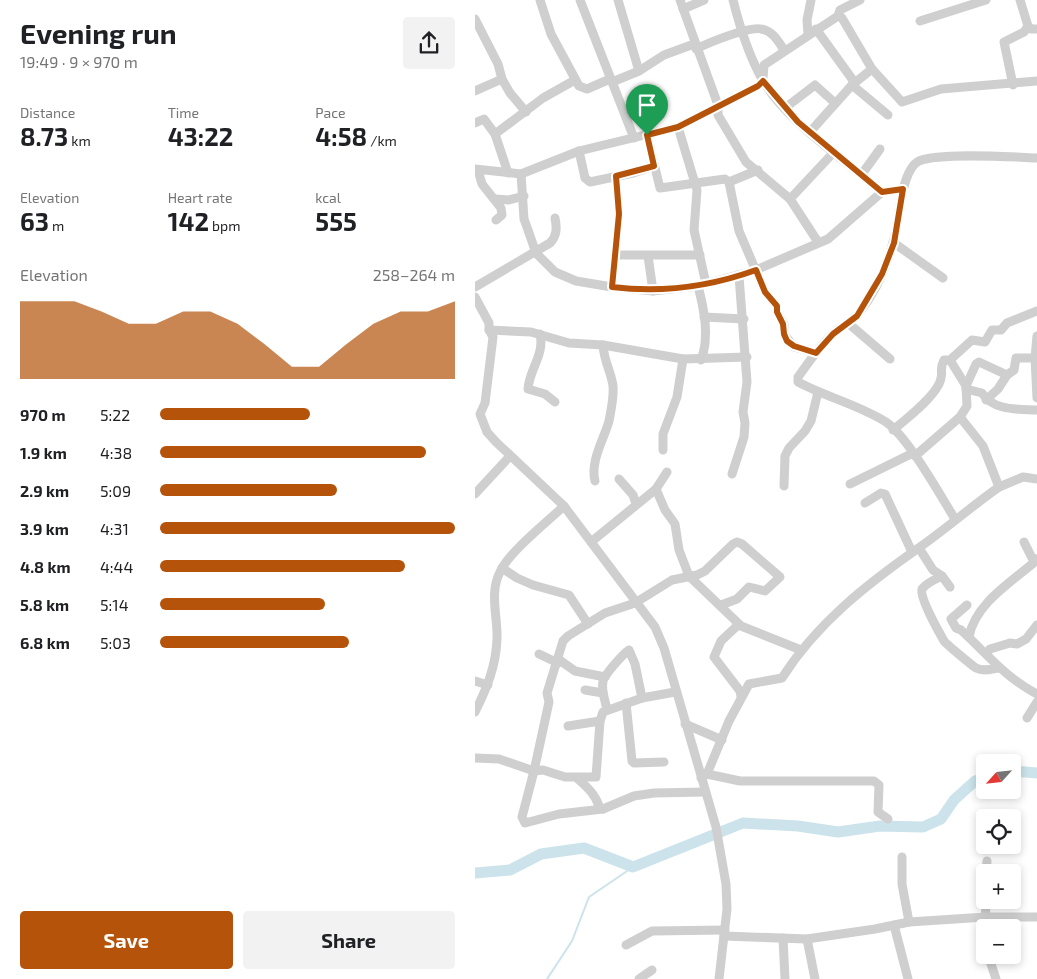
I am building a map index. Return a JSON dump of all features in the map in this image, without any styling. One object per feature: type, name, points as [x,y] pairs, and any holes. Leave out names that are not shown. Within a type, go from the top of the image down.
[{"type":"street","points":[[540,0],[551,34],[575,80],[584,90],[639,71],[664,54],[695,47],[755,28],[774,35],[784,50]]},
{"type":"street","points":[[580,0],[634,138]]},
{"type":"street","points":[[618,0],[639,71]]},
{"type":"street","points":[[704,0],[682,4],[695,47],[717,105],[718,115],[746,162],[758,170],[790,199],[818,242]]},
{"type":"street","points":[[733,0],[741,33],[763,81],[785,108],[809,132],[882,192]]},
{"type":"street","points":[[808,35],[807,20],[811,0]]},
{"type":"street","points":[[763,81],[762,70],[764,65],[838,16],[840,10],[860,0]]},
{"type":"street","points":[[920,21],[986,0]]},
{"type":"street","points":[[1013,85],[1004,42],[1033,28],[1020,0]]},
{"type":"street","points":[[838,16],[842,18],[872,69],[902,102],[941,89],[1013,85],[1037,81]]},
{"type":"street","points":[[475,19],[499,64],[501,79],[509,93],[526,112]]},
{"type":"street","points":[[816,29],[854,84],[888,115]]},
{"type":"street","points":[[809,132],[854,84],[872,69]]},
{"type":"street","points":[[475,91],[501,79]]},
{"type":"street","points":[[495,134],[543,98],[575,80]]},
{"type":"street","points":[[496,220],[502,213],[495,199],[482,184],[477,169],[521,174],[579,151],[678,127],[717,105],[758,86],[763,81]]},
{"type":"street","points":[[785,108],[815,85],[835,103]]},
{"type":"street","points":[[475,123],[484,119],[495,134],[508,173]]},
{"type":"street","points":[[678,127],[696,183],[698,203],[694,222],[700,255],[704,317],[705,348],[701,360]]},
{"type":"street","points":[[647,135],[660,188],[725,179],[729,182],[739,231],[765,292],[777,306],[777,312],[783,324],[787,341],[794,346],[816,353]]},
{"type":"street","points":[[862,174],[880,149]]},
{"type":"street","points":[[579,151],[585,178],[590,182],[654,166]]},
{"type":"street","points":[[790,199],[835,152]]},
{"type":"street","points":[[955,519],[914,455],[887,423],[798,382],[798,376],[833,334],[848,323],[863,308],[882,274],[894,243],[903,189],[912,168],[918,162],[928,159],[982,156],[1037,158]]},
{"type":"street","points":[[729,182],[758,170]]},
{"type":"street","points":[[521,174],[524,219],[536,253],[555,272],[576,281],[653,291],[702,285],[756,270],[828,238],[882,192],[903,189]]},
{"type":"street","points":[[612,287],[619,214],[616,176]]},
{"type":"street","points":[[495,199],[509,200],[523,196]]},
{"type":"street","points":[[475,287],[536,253],[554,239],[557,228],[555,218]]},
{"type":"street","points":[[894,243],[943,278]]},
{"type":"street","points":[[615,255],[700,255]]},
{"type":"street","points":[[648,256],[653,291]]},
{"type":"street","points":[[731,474],[744,436],[743,412],[747,382],[747,357],[739,276]]},
{"type":"street","points":[[475,297],[489,323],[489,330],[493,337],[486,400],[477,412],[487,432],[564,506],[635,603],[655,627],[664,648],[675,692],[704,776],[705,792],[718,838],[726,884],[724,933],[719,979]]},
{"type":"street","points":[[893,430],[933,392],[941,378],[940,367],[944,360],[951,360],[972,340],[985,342],[992,330],[1001,330],[1007,323],[1037,311]]},
{"type":"street","points":[[704,317],[744,319]]},
{"type":"street","points":[[848,323],[890,359]]},
{"type":"street","points":[[489,330],[540,334],[569,343],[603,344],[683,360],[747,357]]},
{"type":"street","points":[[540,334],[542,342],[540,354],[528,380],[527,389],[545,394],[555,402]]},
{"type":"street","points":[[1037,336],[1035,358],[1037,398]]},
{"type":"street","points":[[595,481],[594,474],[600,443],[609,422],[613,386],[605,363],[603,344]]},
{"type":"street","points":[[986,400],[998,389],[1007,374],[1014,370],[1017,358],[1035,358]]},
{"type":"street","points":[[663,450],[663,434],[677,396],[683,360]]},
{"type":"street","points":[[850,484],[914,455],[960,416],[967,406],[966,388],[951,360]]},
{"type":"street","points":[[966,388],[976,364],[979,362],[1007,374]]},
{"type":"street","points":[[966,388],[982,393],[986,400],[1004,408],[1037,410]]},
{"type":"street","points":[[784,486],[785,456],[789,448],[805,431],[811,421],[818,392]]},
{"type":"street","points":[[960,416],[983,446],[999,487]]},
{"type":"street","points":[[475,494],[510,456]]},
{"type":"street","points":[[591,542],[656,489],[667,472]]},
{"type":"street","points":[[704,776],[741,696],[749,684],[755,681],[782,678],[801,650],[830,618],[873,580],[999,487],[1011,480],[1023,477],[1037,479]]},
{"type":"street","points":[[619,479],[633,495],[636,504]]},
{"type":"street","points":[[656,489],[665,510],[675,524],[679,550],[689,576],[739,624],[801,650]]},
{"type":"street","points":[[865,504],[881,493],[885,494],[915,550],[933,570],[942,576],[950,587]]},
{"type":"street","points":[[475,712],[488,685],[495,660],[497,638],[495,588],[502,568],[564,506]]},
{"type":"street","points":[[705,792],[641,795],[603,809],[559,814],[525,823],[521,816],[534,771],[549,702],[547,693],[563,641],[605,613],[635,603],[661,585],[705,571],[737,542],[742,544],[780,577],[765,591],[749,587],[737,598],[721,605]]},
{"type":"street","points":[[1024,542],[1031,558],[1037,560]]},
{"type":"street","points":[[969,637],[972,626],[989,601],[1037,560]]},
{"type":"street","points":[[502,568],[517,578],[533,585],[569,595],[588,624]]},
{"type":"street","points":[[942,576],[923,588],[921,592],[945,643],[958,651],[974,667],[982,671],[999,668]]},
{"type":"street","points":[[967,605],[953,616],[951,621],[956,628],[987,653],[999,668],[1019,684],[1037,694]]},
{"type":"street","points":[[739,624],[721,642],[714,657],[740,691],[741,696]]},
{"type":"street","points":[[987,653],[991,649],[1010,643],[1017,644],[1025,639],[1037,625]]},
{"type":"street","points":[[607,709],[603,693],[605,677],[629,650],[635,664],[642,698]]},
{"type":"street","points":[[539,654],[558,661],[575,671],[605,677]]},
{"type":"street","points":[[475,681],[488,685]]},
{"type":"street","points":[[585,690],[603,693]]},
{"type":"street","points":[[475,758],[499,759],[534,771],[543,770],[565,777],[588,778],[597,774],[600,721],[603,712],[642,698],[675,692]]},
{"type":"street","points":[[1027,718],[1037,702]]},
{"type":"street","points":[[626,703],[632,761],[634,763],[664,762]]},
{"type":"street","points":[[568,726],[600,721]]},
{"type":"street","points":[[685,724],[722,740]]},
{"type":"street","points":[[704,776],[741,781],[874,781],[879,785],[879,812],[888,819]]},
{"type":"street","points":[[577,778],[594,795],[599,806],[603,809]]},
{"type":"street","points":[[902,857],[902,884],[909,922]]},
{"type":"street","points":[[986,909],[986,917]]},
{"type":"street","points":[[626,945],[652,932],[724,933],[807,938],[909,922],[986,917],[1037,917]]},
{"type":"street","points":[[894,925],[908,979]]},
{"type":"street","points":[[783,938],[785,979]]},
{"type":"street","points":[[807,938],[815,979]]},
{"type":"street","points":[[991,964],[996,979]]},
{"type":"street","points":[[639,979],[652,970]]},
{"type":"waterway","points":[[1021,772],[1037,773]]},
{"type":"waterway","points":[[475,873],[510,870],[541,854],[584,848],[633,867],[743,823],[798,826],[838,832],[880,826],[923,827],[941,819],[954,800],[976,781]]},
{"type":"waterway","points":[[547,979],[572,941],[589,897],[633,867]]},
{"type":"route","points":[[763,81],[798,122],[882,192],[903,189],[894,243],[882,274],[857,316],[833,334],[816,353],[804,351],[787,341],[782,321],[777,312],[777,306],[765,292],[756,270],[698,286],[653,291],[612,287],[619,214],[616,176],[654,166],[647,135],[678,127],[717,105],[758,86],[763,81]]}]
